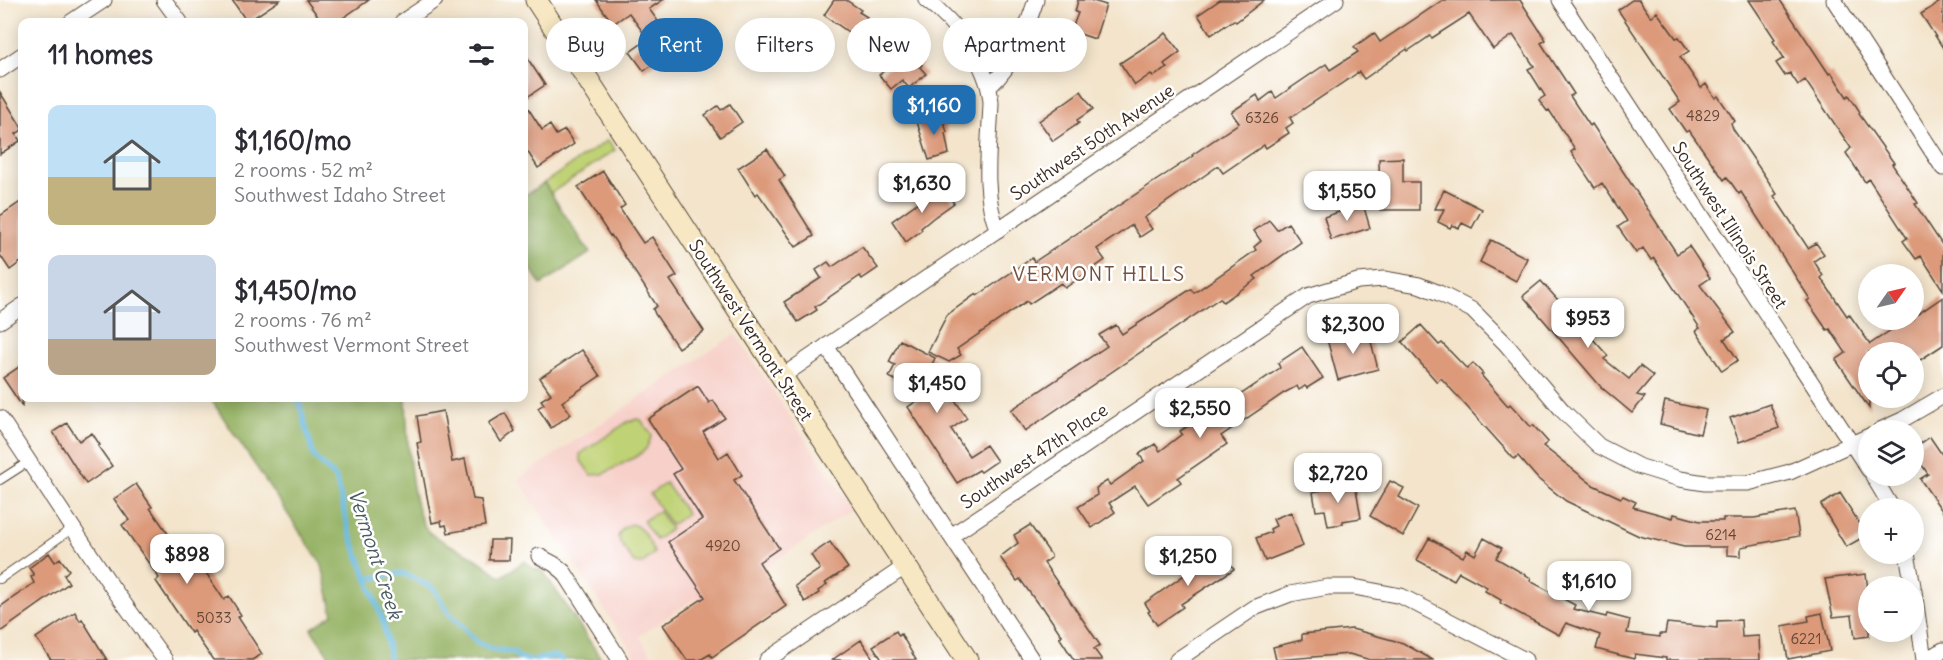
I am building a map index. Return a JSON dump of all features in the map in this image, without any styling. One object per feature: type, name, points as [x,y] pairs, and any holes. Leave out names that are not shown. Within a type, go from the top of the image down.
[{"type":"main road","name":"Southwest Vermont Street","points":[[536,0],[967,660]]},
{"type":"street","points":[[77,18],[104,0]]},
{"type":"street","points":[[164,0],[177,18]]},
{"type":"street","points":[[408,18],[435,0]]},
{"type":"street","points":[[926,0],[955,28],[983,68],[990,86],[989,199],[992,217],[998,230]]},
{"type":"street","points":[[990,86],[1001,76],[1023,37],[1036,0]]},
{"type":"street","name":"Southwest 50th Avenue","points":[[781,376],[1336,0]]},
{"type":"street","name":"Southwest Illinois Street","points":[[1560,0],[1858,454]]},
{"type":"street","points":[[1834,0],[1943,168]]},
{"type":"street","points":[[0,70],[18,58]]},
{"type":"street","name":"Southwest 47th Place","points":[[951,536],[1308,296],[1358,281],[1384,279],[1419,285],[1472,310],[1505,343],[1563,411],[1599,446],[1638,466],[1680,479],[1706,483],[1748,483],[1790,472],[1858,441]]},
{"type":"street","points":[[0,321],[18,309]]},
{"type":"street","points":[[826,346],[1032,660]]},
{"type":"street","points":[[1902,420],[1943,396]]},
{"type":"street","points":[[0,418],[112,586],[165,660]]},
{"type":"street","points":[[539,556],[555,564],[564,572],[620,660]]},
{"type":"street","points":[[766,660],[906,566]]},
{"type":"street","points":[[1177,660],[1254,608],[1290,594],[1328,587],[1354,587],[1401,596],[1525,660]]},
{"type":"street","points":[[1921,642],[1924,660],[1943,650]]},
{"type":"lane","points":[[0,480],[28,462]]},
{"type":"lane","points":[[0,579],[73,528]]},
{"type":"shaded area","points":[[735,334],[852,509],[705,608],[697,597],[639,636],[655,660],[638,660],[518,479]]},
{"type":"green space","points":[[608,140],[615,150],[551,193],[544,183]]},
{"type":"green space","points":[[544,183],[590,253],[541,285],[528,264],[528,193]]},
{"type":"green space","points":[[213,402],[406,402],[413,490],[423,523],[430,533],[471,556],[501,577],[525,561],[534,569],[543,571],[602,660],[332,660],[311,629],[333,614],[322,565]]},
{"type":"green space","points":[[641,420],[652,435],[646,449],[603,474],[591,475],[581,461],[580,454],[629,421]]},
{"type":"green space","points":[[666,483],[687,514],[671,525],[650,494]]},
{"type":"green space","points":[[659,511],[671,529],[656,540],[643,521]]},
{"type":"green space","points":[[631,524],[642,531],[654,553],[642,564],[634,563],[618,536],[623,528]]},
{"type":"building","points":[[232,0],[280,0],[253,18],[244,18]]},
{"type":"building","points":[[306,0],[369,0],[343,18],[319,18]]},
{"type":"building","points":[[596,0],[663,0],[649,9],[656,18],[638,18],[638,25],[629,13],[622,18],[609,18]]},
{"type":"building","points":[[834,0],[846,0],[867,17],[847,18],[847,31],[835,23],[835,18],[824,15]]},
{"type":"building","points":[[1078,0],[1090,0],[1106,5],[1095,39],[1087,36],[1087,18],[1076,18],[1078,13],[1075,12]]},
{"type":"building","points":[[1220,0],[1264,0],[1236,22],[1234,20],[1211,35],[1198,15]]},
{"type":"building","points":[[1443,0],[1520,0],[1546,40],[1541,43],[1574,94],[1570,96],[1590,126],[1592,124],[1677,254],[1689,246],[1710,278],[1700,285],[1735,332],[1724,339],[1738,360],[1722,371],[1696,331],[1700,328],[1654,258],[1651,260],[1643,248],[1636,253],[1618,227],[1627,221],[1602,183],[1595,188],[1571,152],[1575,149],[1549,110],[1547,111],[1539,100],[1545,96],[1528,69],[1534,66],[1513,35],[1493,49],[1469,14],[1432,38],[1430,36],[1408,51],[1407,49],[1364,79],[1359,72],[1290,118],[1293,123],[1286,128],[1289,133],[1266,148],[1264,145],[1223,173],[1218,166],[1144,218],[1152,229],[1140,237],[1132,225],[1097,249],[1105,260],[1065,288],[1061,283],[1029,304],[1027,301],[957,349],[961,355],[949,362],[928,352],[947,315],[1032,258],[1034,262],[1193,156],[1239,123],[1231,112],[1257,95],[1260,101],[1272,92],[1276,98],[1326,64],[1330,70],[1358,52],[1354,47],[1374,33],[1380,42]]},
{"type":"building","points":[[1632,0],[1639,0],[1651,17],[1657,12],[1676,38],[1679,37],[1689,51],[1680,57],[1701,88],[1706,84],[1715,98],[1718,96],[1735,121],[1731,123],[1733,129],[1777,194],[1774,196],[1808,248],[1816,243],[1824,254],[1814,261],[1823,276],[1821,278],[1847,316],[1849,314],[1858,330],[1869,342],[1858,342],[1858,392],[1836,360],[1846,353],[1807,301],[1810,299],[1741,192],[1739,194],[1727,177],[1724,180],[1689,130],[1686,132],[1670,109],[1680,102],[1618,10]]},
{"type":"building","points":[[1749,0],[1780,0],[1829,74],[1831,72],[1847,97],[1849,95],[1860,112],[1859,114],[1894,163],[1892,164],[1918,203],[1915,204],[1943,246],[1943,290],[1921,256],[1916,259],[1903,241],[1907,238],[1869,179],[1865,182],[1846,153],[1851,148],[1805,80],[1798,85],[1790,73],[1785,76],[1776,63],[1784,58],[1773,41],[1775,39]]},
{"type":"building","points":[[1943,0],[1943,48],[1921,14]]},
{"type":"building","points":[[1166,33],[1180,52],[1164,64],[1167,68],[1153,77],[1151,74],[1135,85],[1120,63]]},
{"type":"building","points":[[638,46],[638,63],[630,52]]},
{"type":"building","points":[[528,59],[545,85],[528,96]]},
{"type":"building","points":[[883,72],[924,72],[926,74],[909,88],[902,80],[891,89],[879,75]]},
{"type":"building","points":[[1081,91],[1093,109],[1077,120],[1079,123],[1053,141],[1039,121]]},
{"type":"building","points":[[0,92],[18,121],[16,134],[18,142],[0,154]]},
{"type":"building","points":[[730,104],[742,122],[720,137],[705,115],[718,106],[721,110]]},
{"type":"building","points":[[528,108],[542,130],[550,125],[556,135],[565,130],[574,144],[538,168],[528,152]]},
{"type":"building","points":[[941,113],[947,132],[945,133],[949,154],[929,160],[917,122]]},
{"type":"building","points":[[767,149],[785,176],[779,180],[814,236],[796,247],[758,193],[755,195],[738,168]]},
{"type":"building","points":[[1403,158],[1403,182],[1419,182],[1419,210],[1380,210],[1379,159]]},
{"type":"building","points":[[603,171],[625,205],[620,209],[643,243],[652,237],[677,276],[670,280],[704,331],[678,348],[655,314],[653,309],[657,306],[578,187]]},
{"type":"building","points":[[1444,190],[1482,209],[1472,228],[1462,223],[1459,228],[1452,225],[1450,228],[1438,222],[1444,209],[1435,209]]},
{"type":"building","points":[[934,191],[938,196],[945,191],[954,203],[906,242],[892,221]]},
{"type":"building","points":[[18,204],[18,264],[10,270],[0,255],[0,216]]},
{"type":"building","points":[[1363,204],[1370,228],[1331,240],[1324,217]]},
{"type":"building","points":[[1269,220],[1277,230],[1288,223],[1301,242],[1254,276],[1257,279],[1223,302],[1220,298],[1025,431],[1011,410],[1107,346],[1099,335],[1116,325],[1122,334],[1191,289],[1194,293],[1256,250],[1254,247],[1261,241],[1254,231]]},
{"type":"building","points":[[1491,240],[1527,258],[1516,281],[1480,262]]},
{"type":"building","points":[[862,247],[878,268],[862,279],[860,276],[815,307],[817,310],[798,322],[784,302],[821,278],[816,270],[828,262],[832,267]]},
{"type":"building","points":[[1541,281],[1608,356],[1604,359],[1629,379],[1640,366],[1653,376],[1637,395],[1645,397],[1632,413],[1601,387],[1523,296]]},
{"type":"building","points":[[1943,297],[1943,345],[1924,357],[1924,342],[1873,342],[1891,330],[1924,330],[1924,310]]},
{"type":"building","points":[[1421,325],[1439,345],[1442,343],[1467,369],[1473,363],[1508,406],[1510,404],[1548,442],[1543,446],[1593,485],[1636,502],[1633,507],[1673,518],[1674,514],[1700,521],[1723,521],[1723,518],[1754,518],[1795,511],[1799,536],[1741,547],[1741,556],[1727,555],[1727,547],[1684,547],[1639,536],[1566,501],[1538,479],[1518,456],[1514,459],[1441,378],[1437,382],[1402,342]]},
{"type":"building","points":[[1368,330],[1378,369],[1338,380],[1327,339]]},
{"type":"building","points":[[900,340],[935,358],[925,379],[943,404],[953,397],[967,418],[951,429],[969,456],[986,445],[997,461],[981,472],[979,470],[957,483],[908,407],[925,395],[889,377],[895,365],[889,362]]},
{"type":"building","points":[[1302,347],[1323,378],[1307,388],[1305,386],[1299,390],[1297,386],[1284,393],[1221,436],[1227,444],[1178,478],[1181,482],[1148,504],[1135,486],[1109,503],[1115,512],[1092,528],[1078,507],[1097,495],[1096,488],[1107,481],[1110,485],[1144,461],[1139,454],[1155,444],[1160,451],[1182,434],[1180,431],[1196,421],[1197,424],[1280,368],[1278,363]]},
{"type":"building","points":[[582,350],[600,376],[562,402],[571,414],[551,428],[538,408],[544,404],[541,400],[551,394],[540,378]]},
{"type":"building","points":[[18,368],[18,400],[3,378]]},
{"type":"building","points":[[698,386],[709,403],[713,400],[725,418],[703,432],[719,458],[728,452],[742,475],[734,480],[779,548],[759,562],[786,606],[712,657],[710,654],[700,660],[687,660],[663,625],[705,597],[668,542],[702,519],[673,474],[681,469],[648,419]]},
{"type":"building","points":[[1665,401],[1706,410],[1700,434],[1660,424]]},
{"type":"building","points":[[1770,404],[1779,428],[1739,442],[1730,418]]},
{"type":"building","points":[[443,411],[452,462],[465,459],[473,499],[481,500],[485,526],[448,533],[446,525],[442,526],[441,521],[432,523],[417,443],[421,442],[417,416]]},
{"type":"building","points":[[505,413],[515,431],[501,442],[489,423]]},
{"type":"building","points":[[67,423],[79,441],[92,433],[112,466],[86,484],[53,432]]},
{"type":"building","points":[[1930,437],[1943,456],[1943,512],[1924,485],[1924,476],[1928,474],[1924,468],[1924,441]]},
{"type":"building","points":[[1390,481],[1404,488],[1399,497],[1418,508],[1403,536],[1370,516]]},
{"type":"building","points":[[1355,483],[1361,518],[1328,526],[1325,510],[1316,511],[1313,492]]},
{"type":"building","points":[[136,484],[187,561],[195,556],[224,600],[229,596],[241,615],[238,617],[262,654],[252,660],[213,660],[193,631],[191,633],[156,581],[159,578],[122,525],[129,520],[114,499]]},
{"type":"building","points":[[1840,493],[1858,521],[1858,540],[1846,547],[1821,505]]},
{"type":"building","points":[[1291,512],[1303,546],[1265,561],[1256,538],[1271,532],[1270,529],[1276,526],[1273,519]]},
{"type":"building","points":[[1030,525],[1051,555],[1051,558],[1044,563],[1100,645],[1094,649],[1102,660],[1074,660],[1059,637],[1062,636],[1042,606],[1040,607],[1020,579],[1017,581],[1000,557],[1018,543],[1014,535]]},
{"type":"building","points":[[1429,538],[1463,557],[1467,550],[1475,555],[1484,538],[1502,548],[1496,558],[1531,578],[1530,581],[1575,605],[1573,609],[1630,620],[1627,633],[1660,637],[1660,634],[1665,634],[1667,623],[1717,628],[1717,621],[1741,620],[1742,637],[1759,636],[1760,660],[1666,660],[1666,658],[1635,654],[1634,659],[1596,649],[1600,635],[1566,623],[1559,635],[1500,603],[1501,600],[1485,591],[1487,587],[1459,572],[1454,580],[1417,560]]},
{"type":"building","points":[[490,540],[510,540],[509,560],[489,560]]},
{"type":"building","points":[[830,542],[848,568],[825,583],[827,585],[818,591],[819,593],[805,602],[795,586],[820,569],[811,555]]},
{"type":"building","points":[[1221,549],[1234,569],[1181,604],[1183,607],[1157,625],[1145,603]]},
{"type":"building","points":[[49,553],[55,562],[60,558],[69,570],[64,575],[69,583],[0,632],[0,607],[34,583],[31,577],[34,575],[29,568]]},
{"type":"building","points":[[1866,574],[1866,576],[1858,576],[1858,638],[1855,638],[1852,615],[1833,617],[1825,579]]},
{"type":"building","points":[[75,612],[80,621],[82,619],[107,660],[51,660],[36,638]]},
{"type":"building","points":[[1822,613],[1830,651],[1788,659],[1782,626],[1809,621],[1808,616]]},
{"type":"building","points":[[1352,629],[1403,643],[1433,660],[1371,660],[1349,654],[1276,660],[1273,647],[1302,640],[1302,634]]},
{"type":"building","points":[[896,631],[899,636],[901,634],[916,660],[882,660],[873,646]]},
{"type":"building","points":[[861,640],[874,660],[832,660]]},
{"type":"waterway","name":"Vermont Creek","points":[[299,402],[314,457],[336,478],[348,528],[383,621],[390,660]]},
{"type":"waterway","points":[[366,579],[402,573],[415,579],[433,588],[448,612],[477,642],[493,649],[513,652],[520,658],[528,660]]},
{"type":"waterway","points":[[535,660],[554,656],[562,660]]},
{"type":"district","name":"VERMONT HILLS","points":[[1099,273]]}]
